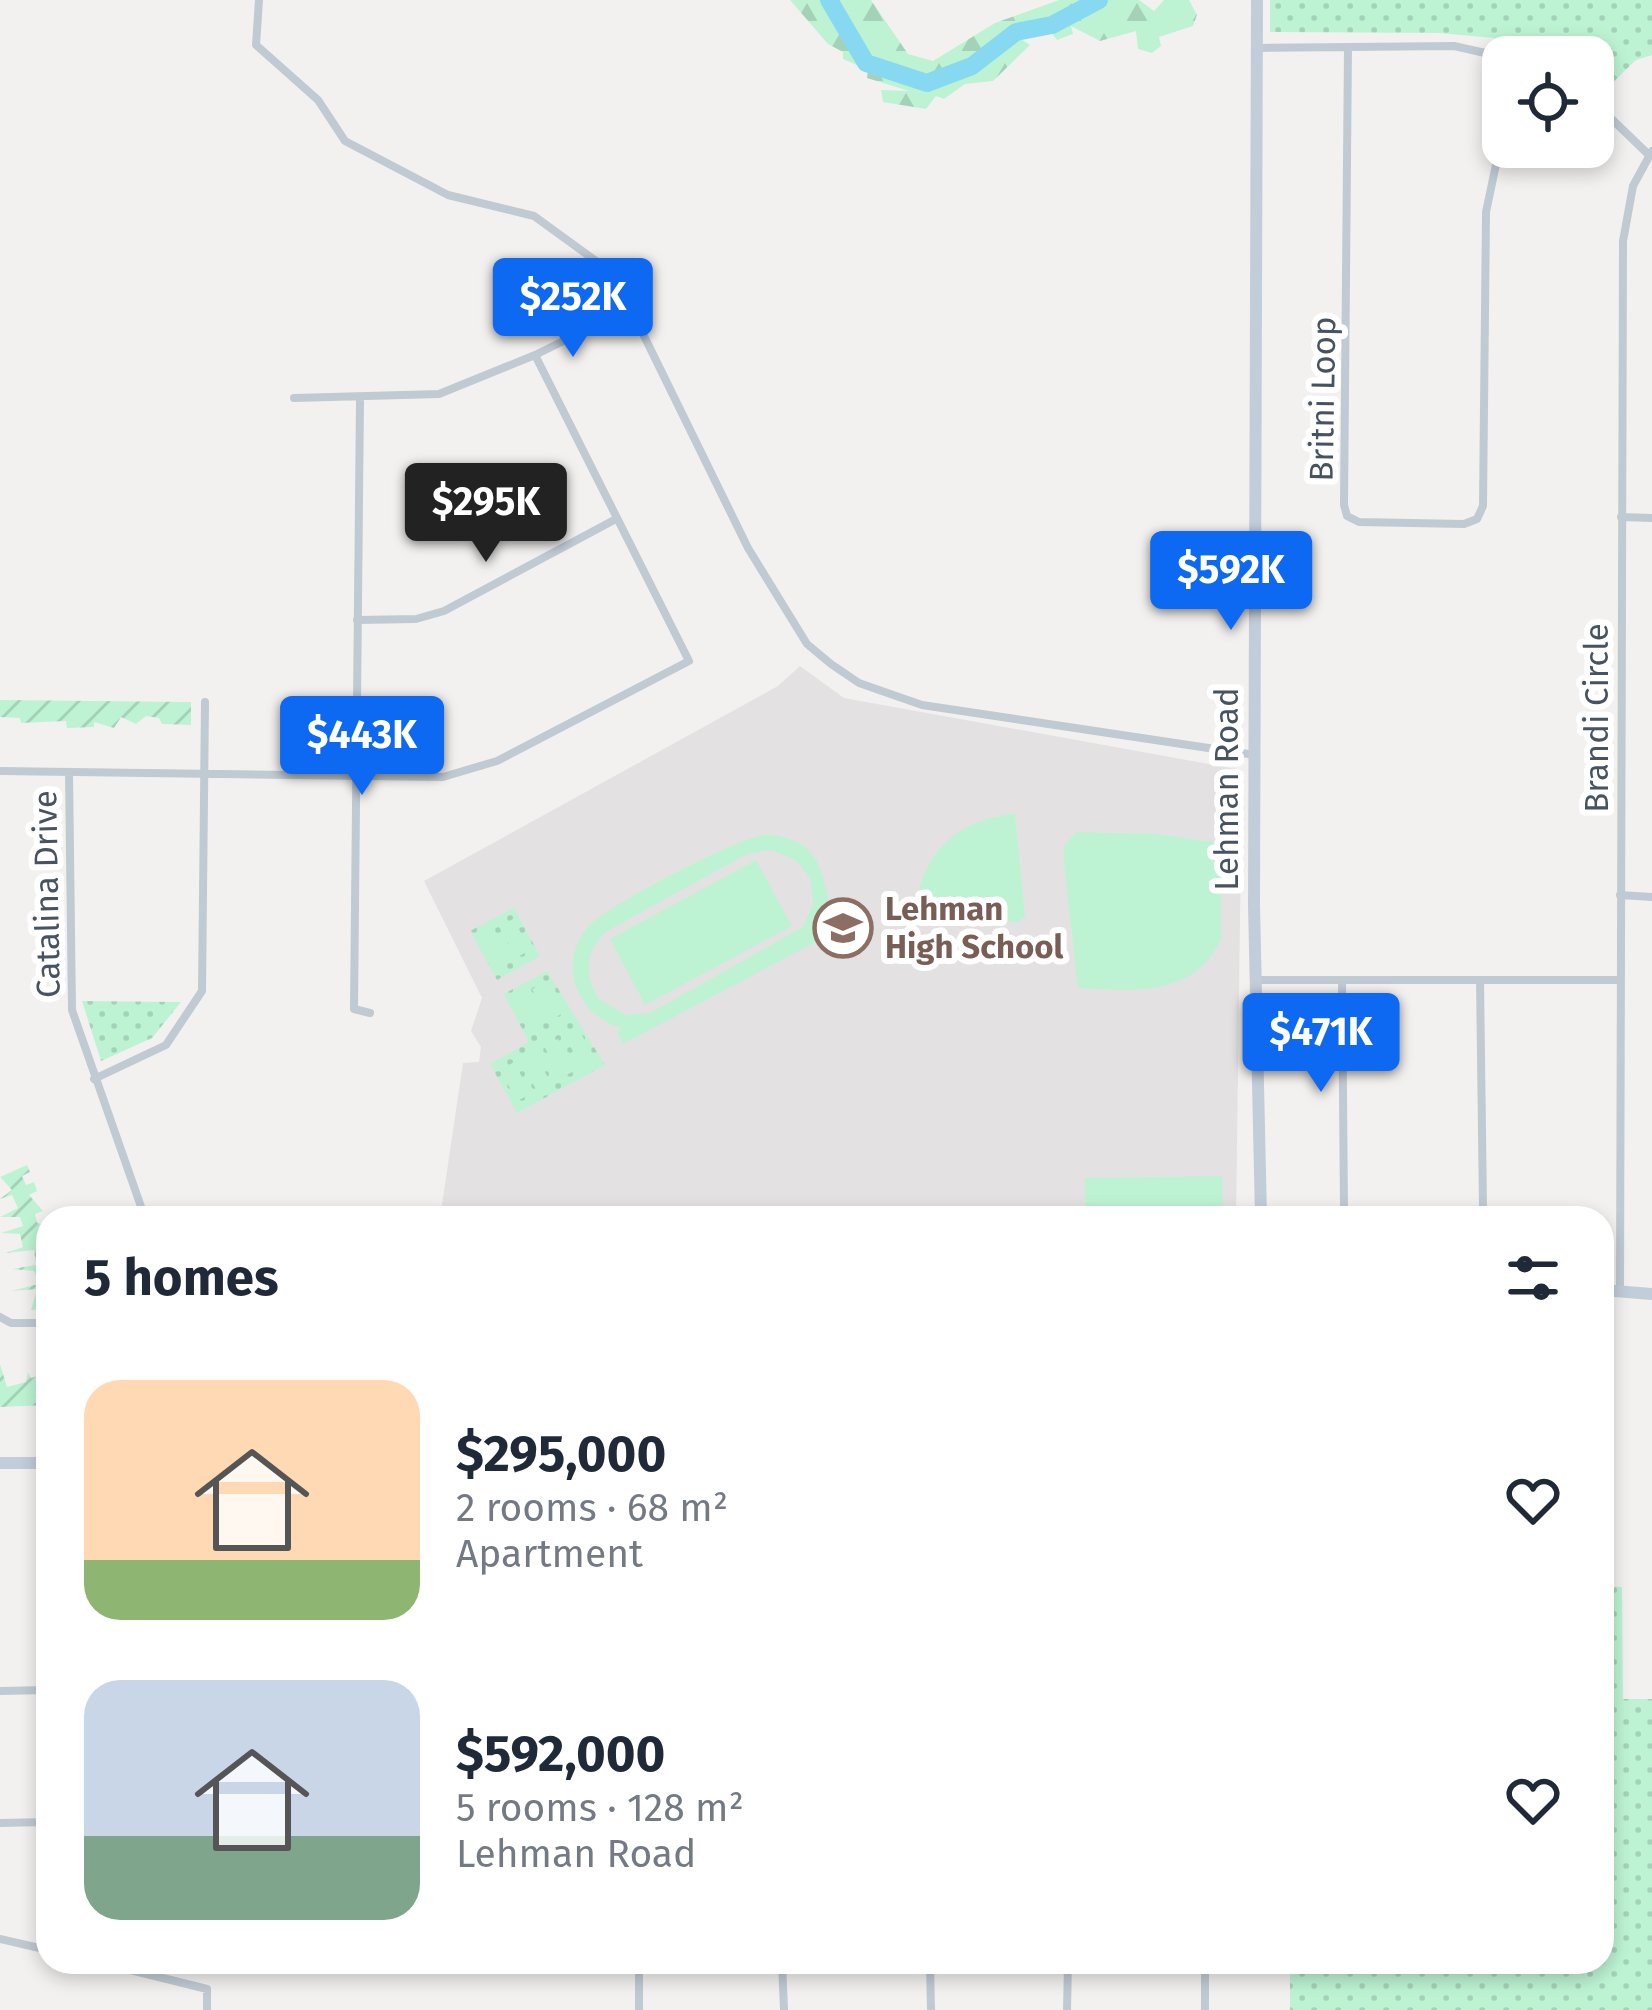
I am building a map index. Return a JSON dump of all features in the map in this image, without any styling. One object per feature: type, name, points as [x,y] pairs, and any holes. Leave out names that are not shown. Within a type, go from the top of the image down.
[{"type":"street","points":[[259,0],[256,45],[318,100],[345,141],[448,195],[535,216],[560,231],[623,293],[748,548],[808,644],[832,664],[860,683],[922,705],[1255,754]]},
{"type":"street","name":"Lehman Road","points":[[1257,0],[1255,754],[1261,1206]]},
{"type":"street","points":[[1256,48],[1454,46],[1482,52]]},
{"type":"street","name":"Britni Loop","points":[[1348,47],[1344,505],[1347,516],[1359,522],[1465,524],[1477,519],[1483,506],[1486,212],[1495,168]]},
{"type":"street","points":[[1614,120],[1650,153]]},
{"type":"street","name":"Brandi Circle","points":[[1620,1290],[1623,241],[1633,186],[1650,153]]},
{"type":"street","points":[[294,398],[439,394],[592,327]]},
{"type":"street","points":[[0,771],[443,777],[472,771],[689,661],[535,355]]},
{"type":"street","points":[[360,399],[354,1009],[370,1013]]},
{"type":"street","points":[[1621,517],[1652,518]]},
{"type":"street","points":[[357,620],[416,619],[444,611],[616,519]]},
{"type":"street","points":[[94,1079],[166,1045],[202,991],[205,703]]},
{"type":"street","name":"Catalina Drive","points":[[69,773],[70,992],[94,1079],[141,1206]]},
{"type":"street","points":[[1621,895],[1652,897]]},
{"type":"street","points":[[1256,980],[1620,980]]},
{"type":"street","points":[[1480,980],[1483,1206]]},
{"type":"street","points":[[1342,981],[1344,1206]]},
{"type":"street","points":[[1614,1290],[1652,1294]]},
{"type":"street","points":[[0,1317],[11,1323],[36,1323]]},
{"type":"street","points":[[0,1463],[36,1463]]},
{"type":"street","points":[[0,1691],[36,1690]]},
{"type":"street","points":[[0,1823],[36,1822]]},
{"type":"street","points":[[0,1939],[36,1947]]},
{"type":"street","points":[[146,1974],[207,1989],[207,2010]]},
{"type":"street","points":[[639,1974],[639,2010]]},
{"type":"street","points":[[782,1974],[784,2010]]},
{"type":"street","points":[[930,1974],[931,2010]]},
{"type":"street","points":[[1067,2010],[1068,1974]]},
{"type":"street","points":[[1205,1974],[1205,2010]]},
{"type":"shaded area","name":"Lehman High School","points":[[800,666],[844,698],[1242,770],[1236,1206],[442,1206],[463,1063],[479,1062],[481,1047],[471,1031],[482,998],[424,881],[778,686]]},
{"type":"green space","points":[[790,0],[871,0],[908,54],[933,61],[995,23],[1059,0],[1139,0],[1154,11],[1164,0],[1189,0],[1197,15],[1193,26],[1159,37],[1161,46],[1152,53],[1138,49],[1136,31],[1100,41],[1071,26],[1073,34],[1057,40],[1050,31],[1018,37],[1030,45],[993,81],[965,84],[944,99],[936,96],[926,109],[883,102],[881,90],[909,91],[867,78],[868,70],[843,59],[843,52],[828,44]]},
{"type":"green space","points":[[1270,0],[1652,0],[1652,55],[1636,60],[1614,81],[1614,36],[1270,32]]},
{"type":"green space","points":[[0,700],[191,702],[191,725],[162,724],[159,718],[146,716],[136,724],[121,717],[114,728],[94,722],[94,727],[67,728],[66,721],[21,723],[20,718],[0,717]]},
{"type":"green space","points":[[1015,814],[1025,916],[1018,922],[917,916],[924,875],[944,844],[975,823]]},
{"type":"green space","points":[[1077,832],[1155,834],[1221,843],[1221,939],[1195,972],[1160,987],[1078,988],[1064,863],[1064,845]]},
{"type":"green space","points":[[767,834],[789,839],[814,856],[840,929],[623,1044],[617,1032],[622,1028],[592,1012],[576,987],[573,960],[582,934],[646,889]],"holes":[[[772,850],[797,861],[810,878],[813,904],[803,927],[650,1013],[626,1015],[599,999],[590,981],[589,963],[607,931],[747,854]]]},
{"type":"green space","points":[[756,860],[792,926],[645,1005],[610,939]]},
{"type":"green space","points":[[514,908],[540,956],[497,980],[470,931]]},
{"type":"green space","points":[[513,919],[530,950],[516,958],[499,927]]},
{"type":"green space","points":[[494,930],[511,961],[497,969],[480,938]]},
{"type":"green space","points":[[547,971],[605,1065],[517,1113],[490,1064],[529,1042],[504,994]]},
{"type":"green space","points":[[547,982],[563,1013],[549,1021],[532,989]]},
{"type":"green space","points":[[528,992],[545,1023],[530,1031],[513,1000]]},
{"type":"green space","points":[[82,1001],[181,1002],[152,1038],[101,1061]]},
{"type":"green space","points":[[578,1028],[595,1059],[581,1066],[564,1035]]},
{"type":"green space","points":[[558,1039],[576,1070],[561,1078],[544,1046]]},
{"type":"green space","points":[[534,1052],[551,1083],[537,1091],[519,1059]]},
{"type":"green space","points":[[514,1062],[531,1094],[517,1101],[500,1070]]},
{"type":"green space","points":[[27,1165],[30,1172],[22,1176],[26,1185],[34,1182],[37,1191],[29,1195],[39,1206],[36,1265],[34,1250],[6,1253],[23,1247],[20,1234],[1,1233],[23,1226],[20,1217],[0,1217],[18,1208],[12,1195],[0,1199],[12,1190],[0,1177]]},
{"type":"green space","points":[[1222,1176],[1223,1206],[1085,1206],[1085,1178]]},
{"type":"green space","points":[[0,1364],[7,1387],[26,1382],[28,1372],[31,1378],[36,1377],[36,1406],[0,1407]]},
{"type":"green space","points":[[1614,1587],[1622,1587],[1623,1699],[1652,1699],[1652,2010],[1290,2010],[1290,1974],[1614,1974]]},
{"type":"waterway","points":[[829,0],[866,63],[927,83],[972,66],[1016,32],[1052,25],[1099,0]]},
{"type":"place","name":"Lehman High School","points":[[843,928]]}]
